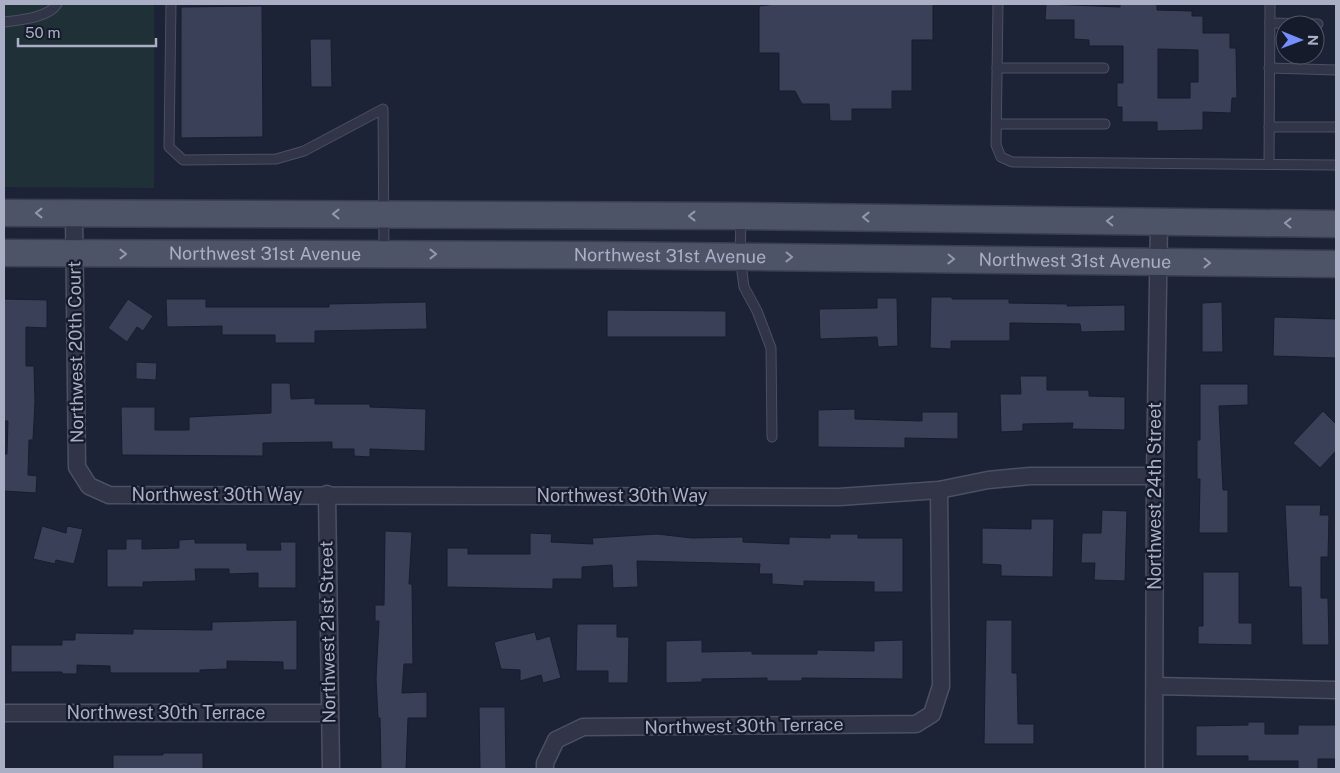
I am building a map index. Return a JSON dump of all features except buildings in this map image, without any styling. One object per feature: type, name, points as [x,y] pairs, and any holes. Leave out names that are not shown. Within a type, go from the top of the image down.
[{"type":"main road","points":[[4,213],[741,216],[1336,224]]},
{"type":"main road","name":"Northwest 31st Avenue","points":[[4,253],[384,253],[1336,264]]},
{"type":"street","name":"Northwest 20th Court","points":[[74,214],[77,467],[89,486]]},
{"type":"street","name":"Northwest 24th Street","points":[[1154,769],[1155,476],[1159,222]]},
{"type":"street","name":"Northwest 30th Way","points":[[89,486],[109,495],[326,494],[839,497],[939,490],[988,480],[1030,476],[1155,476]]},
{"type":"street","name":"Northwest 30th Terrace","points":[[545,769],[545,763],[556,740],[583,727],[916,724],[932,714],[941,686],[939,490]]},
{"type":"street","name":"Northwest 21st Street","points":[[326,494],[331,769]]},
{"type":"street","points":[[1154,686],[1336,690]]},
{"type":"street","name":"Northwest 30th Terrace","points":[[4,713],[329,713]]},
{"type":"lane","points":[[4,22],[27,19],[54,9],[58,4]]},
{"type":"lane","points":[[171,4],[170,147],[183,160],[276,159],[304,151],[383,109],[384,253]]},
{"type":"lane","points":[[998,4],[996,145],[1001,157],[1012,162],[1336,165]]},
{"type":"lane","points":[[1269,164],[1270,4]]},
{"type":"lane","points":[[1270,23],[1275,23]]},
{"type":"lane","points":[[997,68],[1104,68]]},
{"type":"lane","points":[[1269,68],[1336,70]]},
{"type":"lane","points":[[997,124],[1104,124]]},
{"type":"lane","points":[[1269,127],[1336,127]]},
{"type":"lane","points":[[741,216],[740,257],[744,287],[757,311],[771,348],[772,437]]},
{"type":"shaded area","points":[[4,4],[154,4],[154,188],[4,187]]}]
